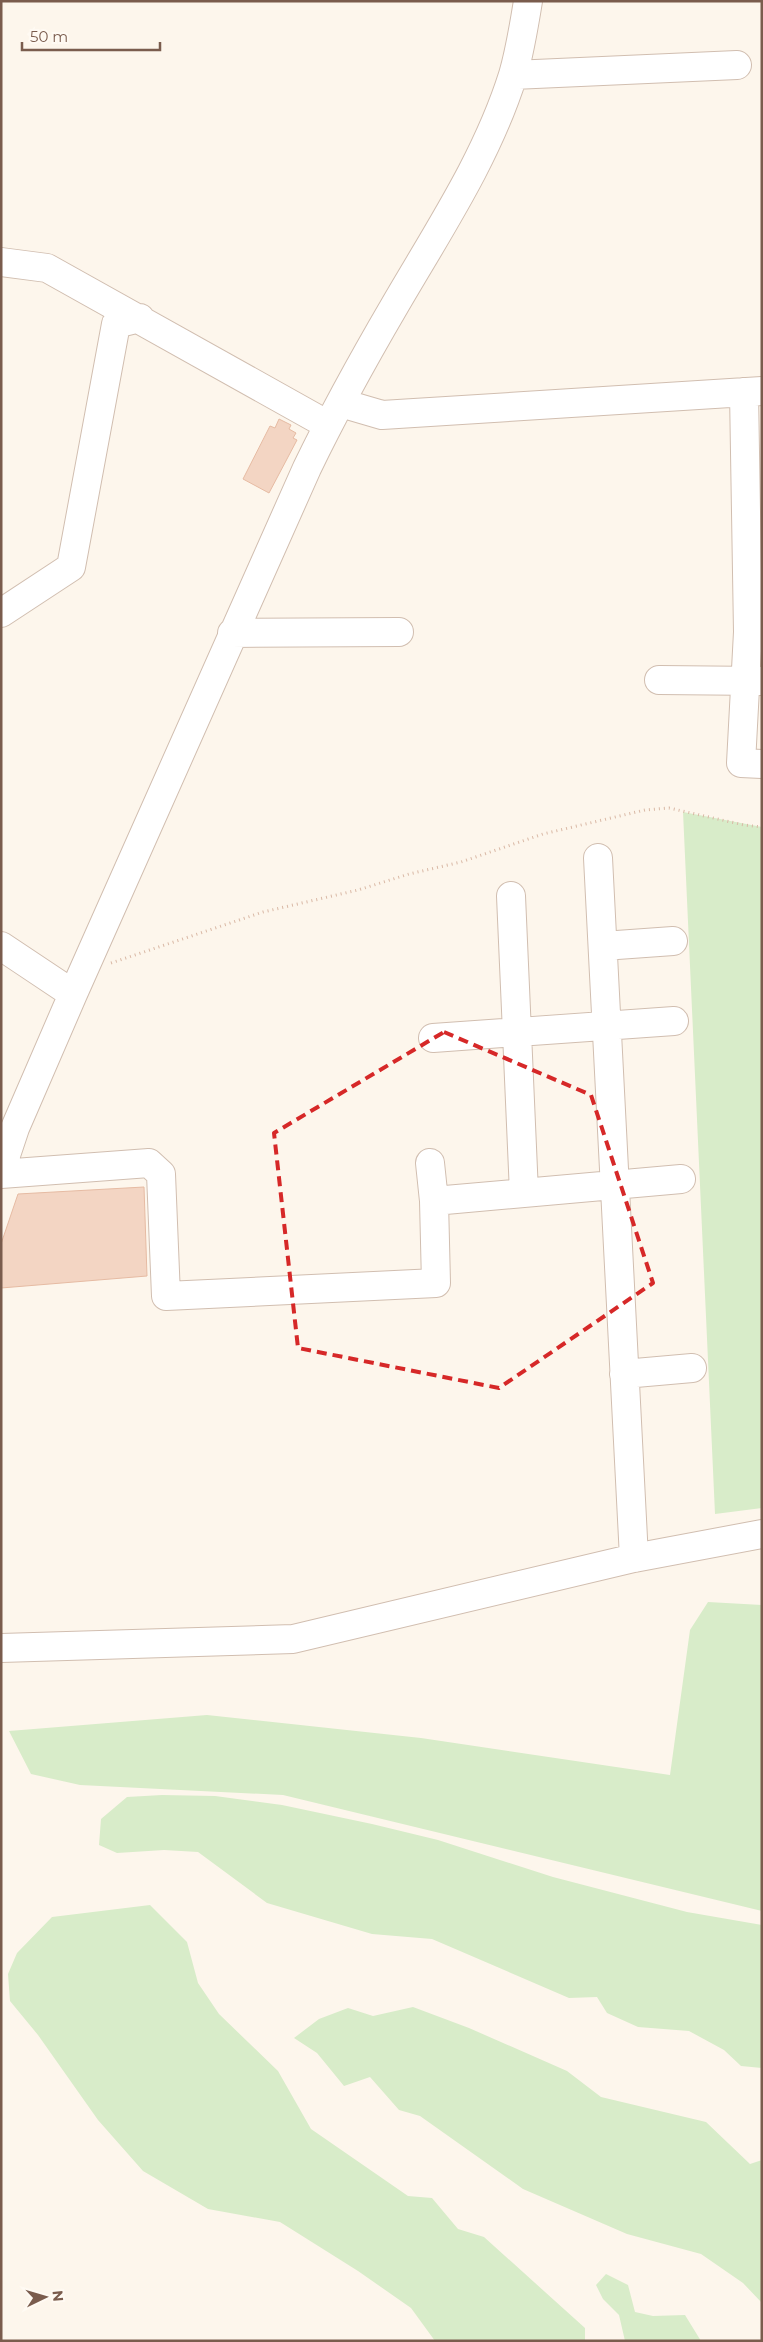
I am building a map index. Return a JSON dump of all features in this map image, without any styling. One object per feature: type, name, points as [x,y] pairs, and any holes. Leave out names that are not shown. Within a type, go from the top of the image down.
[{"type":"street","points":[[430,1163],[434,1201],[436,1284],[166,1296],[161,1174],[149,1163],[1,1172],[15,1128],[78,984],[232,634],[334,414],[466,183],[500,110],[513,75],[528,1]]},
{"type":"street","points":[[513,75],[738,65]]},
{"type":"street","points":[[1,262],[47,268],[140,318],[334,414],[382,415],[753,391],[748,632],[754,681],[741,763],[762,764]]},
{"type":"street","points":[[1,613],[71,567],[116,324],[140,318]]},
{"type":"street","points":[[232,634],[399,632]]},
{"type":"street","points":[[659,680],[754,681]]},
{"type":"street","points":[[598,858],[634,1558]]},
{"type":"street","points":[[511,896],[524,1193]]},
{"type":"street","points":[[603,946],[673,941]]},
{"type":"street","points":[[1,946],[78,984]]},
{"type":"street","points":[[433,1038],[674,1021]]},
{"type":"street","points":[[434,1201],[682,1179]]},
{"type":"street","points":[[624,1374],[692,1368]]},
{"type":"street","points":[[1,1648],[293,1639],[634,1558],[762,1534]]},
{"type":"path","points":[[78,984],[107,964],[263,912],[358,890],[409,874],[461,862],[543,834],[645,810],[669,808],[744,826],[762,827]]},
{"type":"highlighted area","points":[[444,1032],[591,1095],[653,1283],[499,1388],[298,1348],[274,1133]]},
{"type":"green space","points":[[683,812],[762,827],[762,1508],[715,1514]]},
{"type":"green space","points":[[708,1602],[762,1605],[762,1911],[283,1795],[80,1785],[31,1774],[9,1731],[207,1715],[421,1738],[670,1775],[690,1630]]},
{"type":"green space","points":[[162,1795],[215,1796],[282,1805],[372,1824],[438,1840],[553,1877],[687,1912],[762,1925],[762,2068],[741,2066],[724,2050],[689,2031],[638,2027],[607,2013],[597,1997],[569,1998],[432,1939],[372,1934],[267,1903],[198,1852],[164,1850],[117,1853],[99,1845],[101,1819],[127,1797]]},
{"type":"green space","points":[[150,1905],[187,1942],[198,1983],[219,2014],[278,2071],[311,2129],[408,2196],[432,2198],[458,2229],[484,2237],[585,2328],[585,2341],[435,2341],[411,2308],[358,2271],[280,2222],[208,2209],[143,2171],[98,2120],[38,2035],[10,2001],[8,1974],[17,1953],[52,1917]]},
{"type":"green space","points":[[413,2007],[469,2028],[567,2071],[601,2097],[706,2122],[750,2164],[762,2160],[762,2303],[743,2283],[701,2254],[627,2234],[523,2189],[420,2116],[399,2110],[370,2077],[344,2086],[317,2053],[294,2038],[319,2019],[348,2008],[373,2016]]},
{"type":"green space","points":[[606,2274],[628,2285],[635,2312],[653,2316],[685,2315],[701,2341],[625,2341],[619,2315],[603,2299],[596,2285]]},
{"type":"building","points":[[279,419],[291,425],[289,429],[296,433],[293,438],[297,440],[269,493],[243,479],[270,426],[275,428]]},
{"type":"building","points":[[144,1187],[147,1276],[1,1288],[1,1244],[18,1194]]}]
